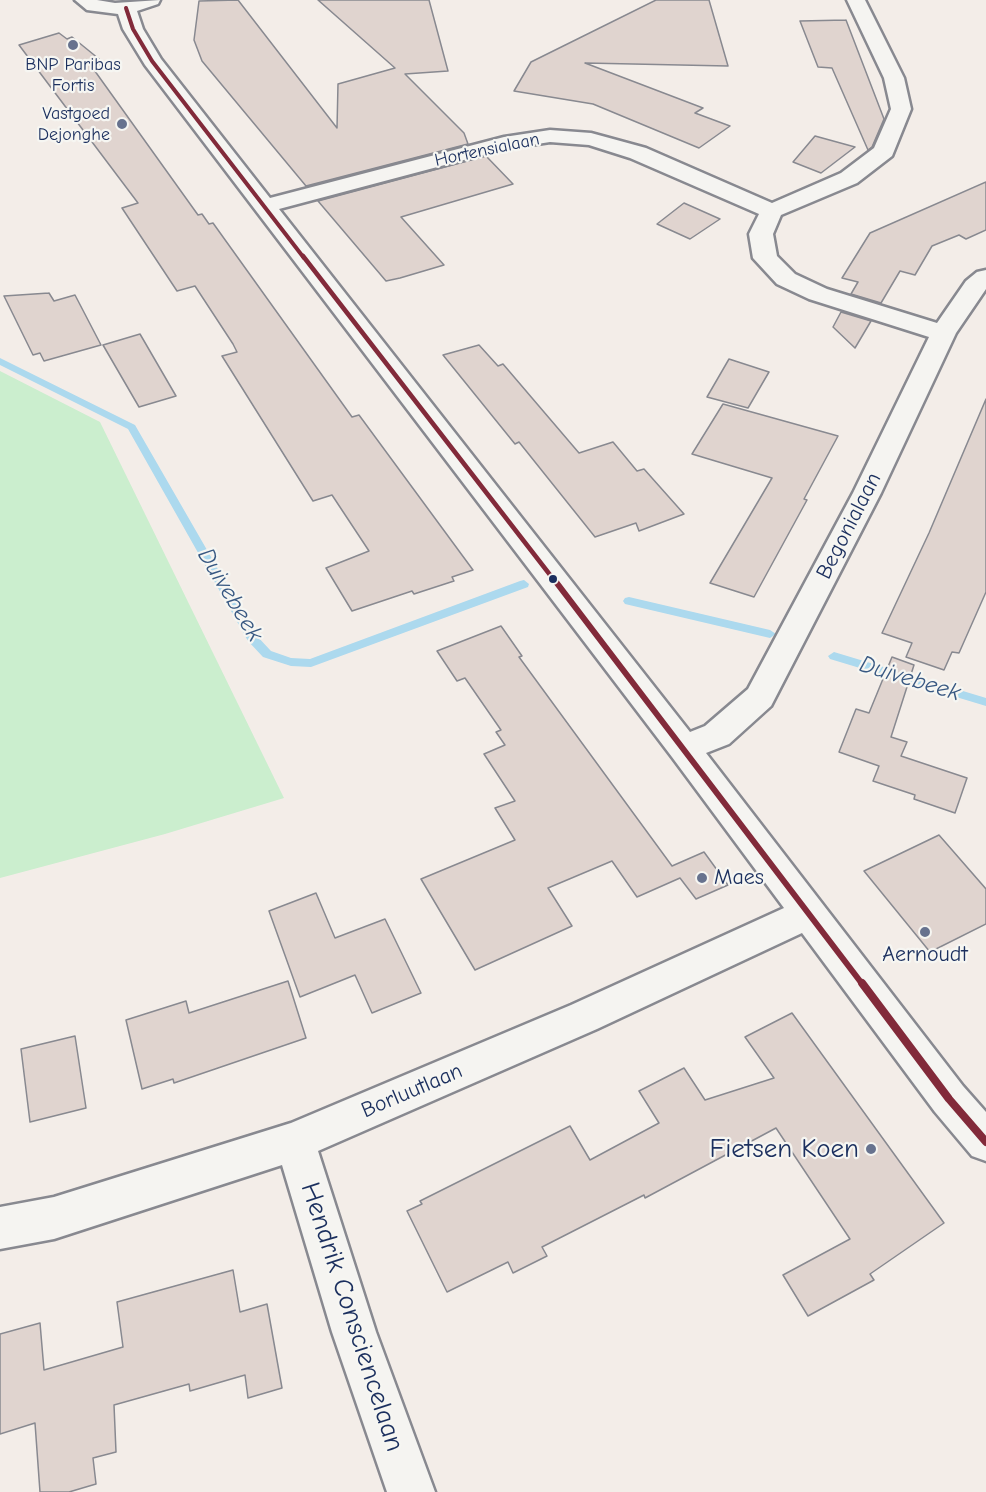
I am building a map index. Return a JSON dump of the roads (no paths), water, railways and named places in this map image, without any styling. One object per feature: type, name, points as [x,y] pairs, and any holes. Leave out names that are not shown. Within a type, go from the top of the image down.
[{"type":"street","points":[[84,0],[104,8],[138,4],[133,29],[152,61],[684,748],[950,1099],[986,1142]]},
{"type":"street","points":[[856,0],[894,78],[901,109],[884,151],[849,178],[772,211],[761,234],[765,258],[786,279],[818,294],[943,333]]},
{"type":"street","name":"Hortensialaan","points":[[264,206],[504,143],[550,136],[591,139],[638,153],[772,211]]},
{"type":"street","name":"Begonialaan","points":[[684,748],[717,735],[760,697],[867,493],[943,333],[975,286],[986,277]]},
{"type":"street","name":"Borluutlaan","points":[[0,1228],[54,1218],[295,1141],[584,1017],[809,913]]},
{"type":"street","name":"Hendrik Consciencelaan","points":[[295,1141],[354,1332],[411,1492]]},
{"type":"waterway","name":"Duivebeek","points":[[0,361],[132,427],[252,638],[267,654],[291,662],[311,663],[524,584]]},
{"type":"waterway","name":"Duivebeek","points":[[629,601],[770,634]]},
{"type":"waterway","name":"Duivebeek","points":[[834,656],[986,702]]},
{"type":"place","name":"BNP Paribas Fortis","points":[[73,45]]},
{"type":"place","name":"Vastgoed Dejonghe","points":[[122,124]]},
{"type":"place","name":"Maes","points":[[702,878]]},
{"type":"place","name":"Aernoudt","points":[[925,932]]},
{"type":"place","name":"Fietsen Koen","points":[[871,1149]]}]
